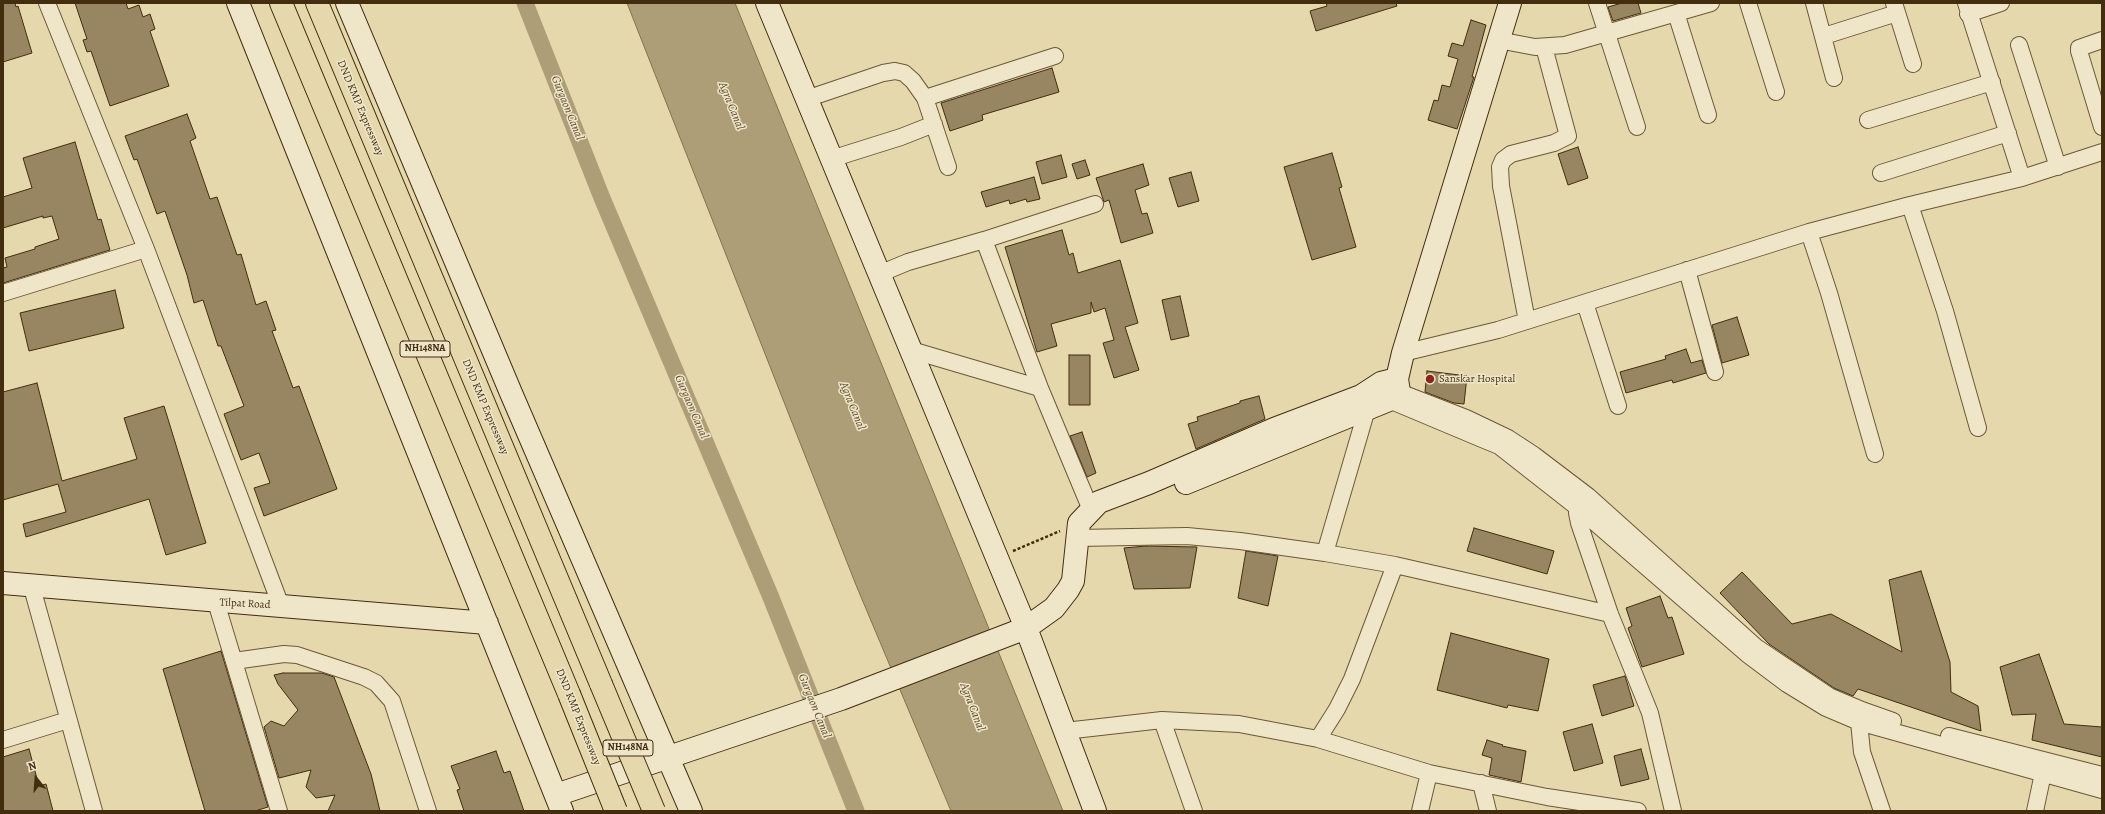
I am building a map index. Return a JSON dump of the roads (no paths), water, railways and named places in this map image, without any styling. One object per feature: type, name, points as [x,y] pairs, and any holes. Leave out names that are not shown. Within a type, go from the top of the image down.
[{"type":"highway","name":"DND KMP Expressway","points":[[281,3],[569,694],[616,811]]},
{"type":"highway","name":"DND KMP Expressway","points":[[317,3],[654,811]]},
{"type":"street","points":[[47,3],[146,249],[280,606]]},
{"type":"street","points":[[238,3],[559,803],[668,758],[841,699],[1026,628],[1054,608],[1068,590],[1072,581],[1083,522],[1040,388],[984,240]]},
{"type":"street","points":[[347,3],[514,400],[691,811]]},
{"type":"street","points":[[767,3],[1026,628],[1095,811]]},
{"type":"street","points":[[1325,553],[1384,392],[1403,354],[1510,3]]},
{"type":"street","points":[[1597,3],[1637,127]]},
{"type":"street","points":[[1498,40],[1544,47],[1565,45],[1676,13],[1695,5],[1711,3]]},
{"type":"street","points":[[1748,3],[1776,92]]},
{"type":"street","points":[[1814,3],[1834,78]]},
{"type":"street","points":[[2001,3],[1967,8],[2022,178]]},
{"type":"street","points":[[1824,36],[1895,8],[1913,64]]},
{"type":"street","points":[[1676,13],[1708,115]]},
{"type":"street","points":[[2102,40],[2080,48],[2079,51],[2098,98],[2102,127]]},
{"type":"street","points":[[2019,45],[2058,167]]},
{"type":"street","points":[[1527,321],[1501,186],[1500,167],[1503,160],[1511,154],[1554,143],[1568,136],[1544,47]]},
{"type":"street","points":[[925,98],[1055,56]]},
{"type":"street","points":[[806,99],[870,77],[895,71],[904,73],[914,81],[925,98],[948,167]]},
{"type":"street","points":[[1868,120],[1992,82]]},
{"type":"street","points":[[831,159],[901,137],[934,124]]},
{"type":"street","points":[[1881,173],[2008,133]]},
{"type":"street","points":[[1403,354],[1585,304],[1809,232],[1910,205],[2022,178],[2102,152]]},
{"type":"street","points":[[879,274],[908,262],[984,240],[1095,204]]},
{"type":"street","points":[[1910,205],[1945,311],[1978,428]]},
{"type":"street","points":[[1809,232],[1829,293],[1875,454]]},
{"type":"street","points":[[3,293],[146,249]]},
{"type":"street","points":[[1687,270],[1715,372]]},
{"type":"street","points":[[1585,304],[1618,406]]},
{"type":"street","points":[[911,350],[1040,388]]},
{"type":"street","points":[[1083,522],[1098,519],[1384,392],[1466,418],[1508,438],[1540,459],[1583,502],[1747,654],[1787,684],[1826,708],[2044,767],[2102,790]]},
{"type":"street","points":[[1583,502],[1577,513],[1579,523],[1610,614],[1650,713],[1673,811]]},
{"type":"street","points":[[1083,522],[1188,536],[1240,541],[1325,553],[1394,565],[1610,614]]},
{"type":"street","points":[[1318,739],[1337,709],[1352,679],[1394,565]]},
{"type":"street","name":"Tilpat Road","points":[[3,583],[31,584],[216,602],[487,623]]},
{"type":"street","points":[[31,584],[94,811]]},
{"type":"street","points":[[216,602],[280,811]]},
{"type":"street","points":[[234,661],[284,654],[296,655],[364,677],[376,683],[392,701],[428,811]]},
{"type":"street","points":[[1860,716],[1862,752],[1882,811]]},
{"type":"street","points":[[3,740],[68,720]]},
{"type":"street","points":[[1065,732],[1162,720],[1239,724],[1318,739],[1429,773],[1547,797],[1638,811]]},
{"type":"street","points":[[1162,720],[1194,811]]},
{"type":"street","points":[[2044,767],[2102,775]]},
{"type":"street","points":[[2035,811],[2044,767]]},
{"type":"street","points":[[1420,811],[1429,773]]},
{"type":"street","points":[[1481,784],[1488,811]]},
{"type":"water","name":"Agra Canal","points":[[627,3],[735,3],[1063,811],[951,811],[856,585]]},
{"type":"waterway","name":"Gurgaon Canal","points":[[525,3],[602,198],[770,595],[856,811]]},
{"type":"place","name":"Sanskar Hospital","points":[[1430,379]]}]
